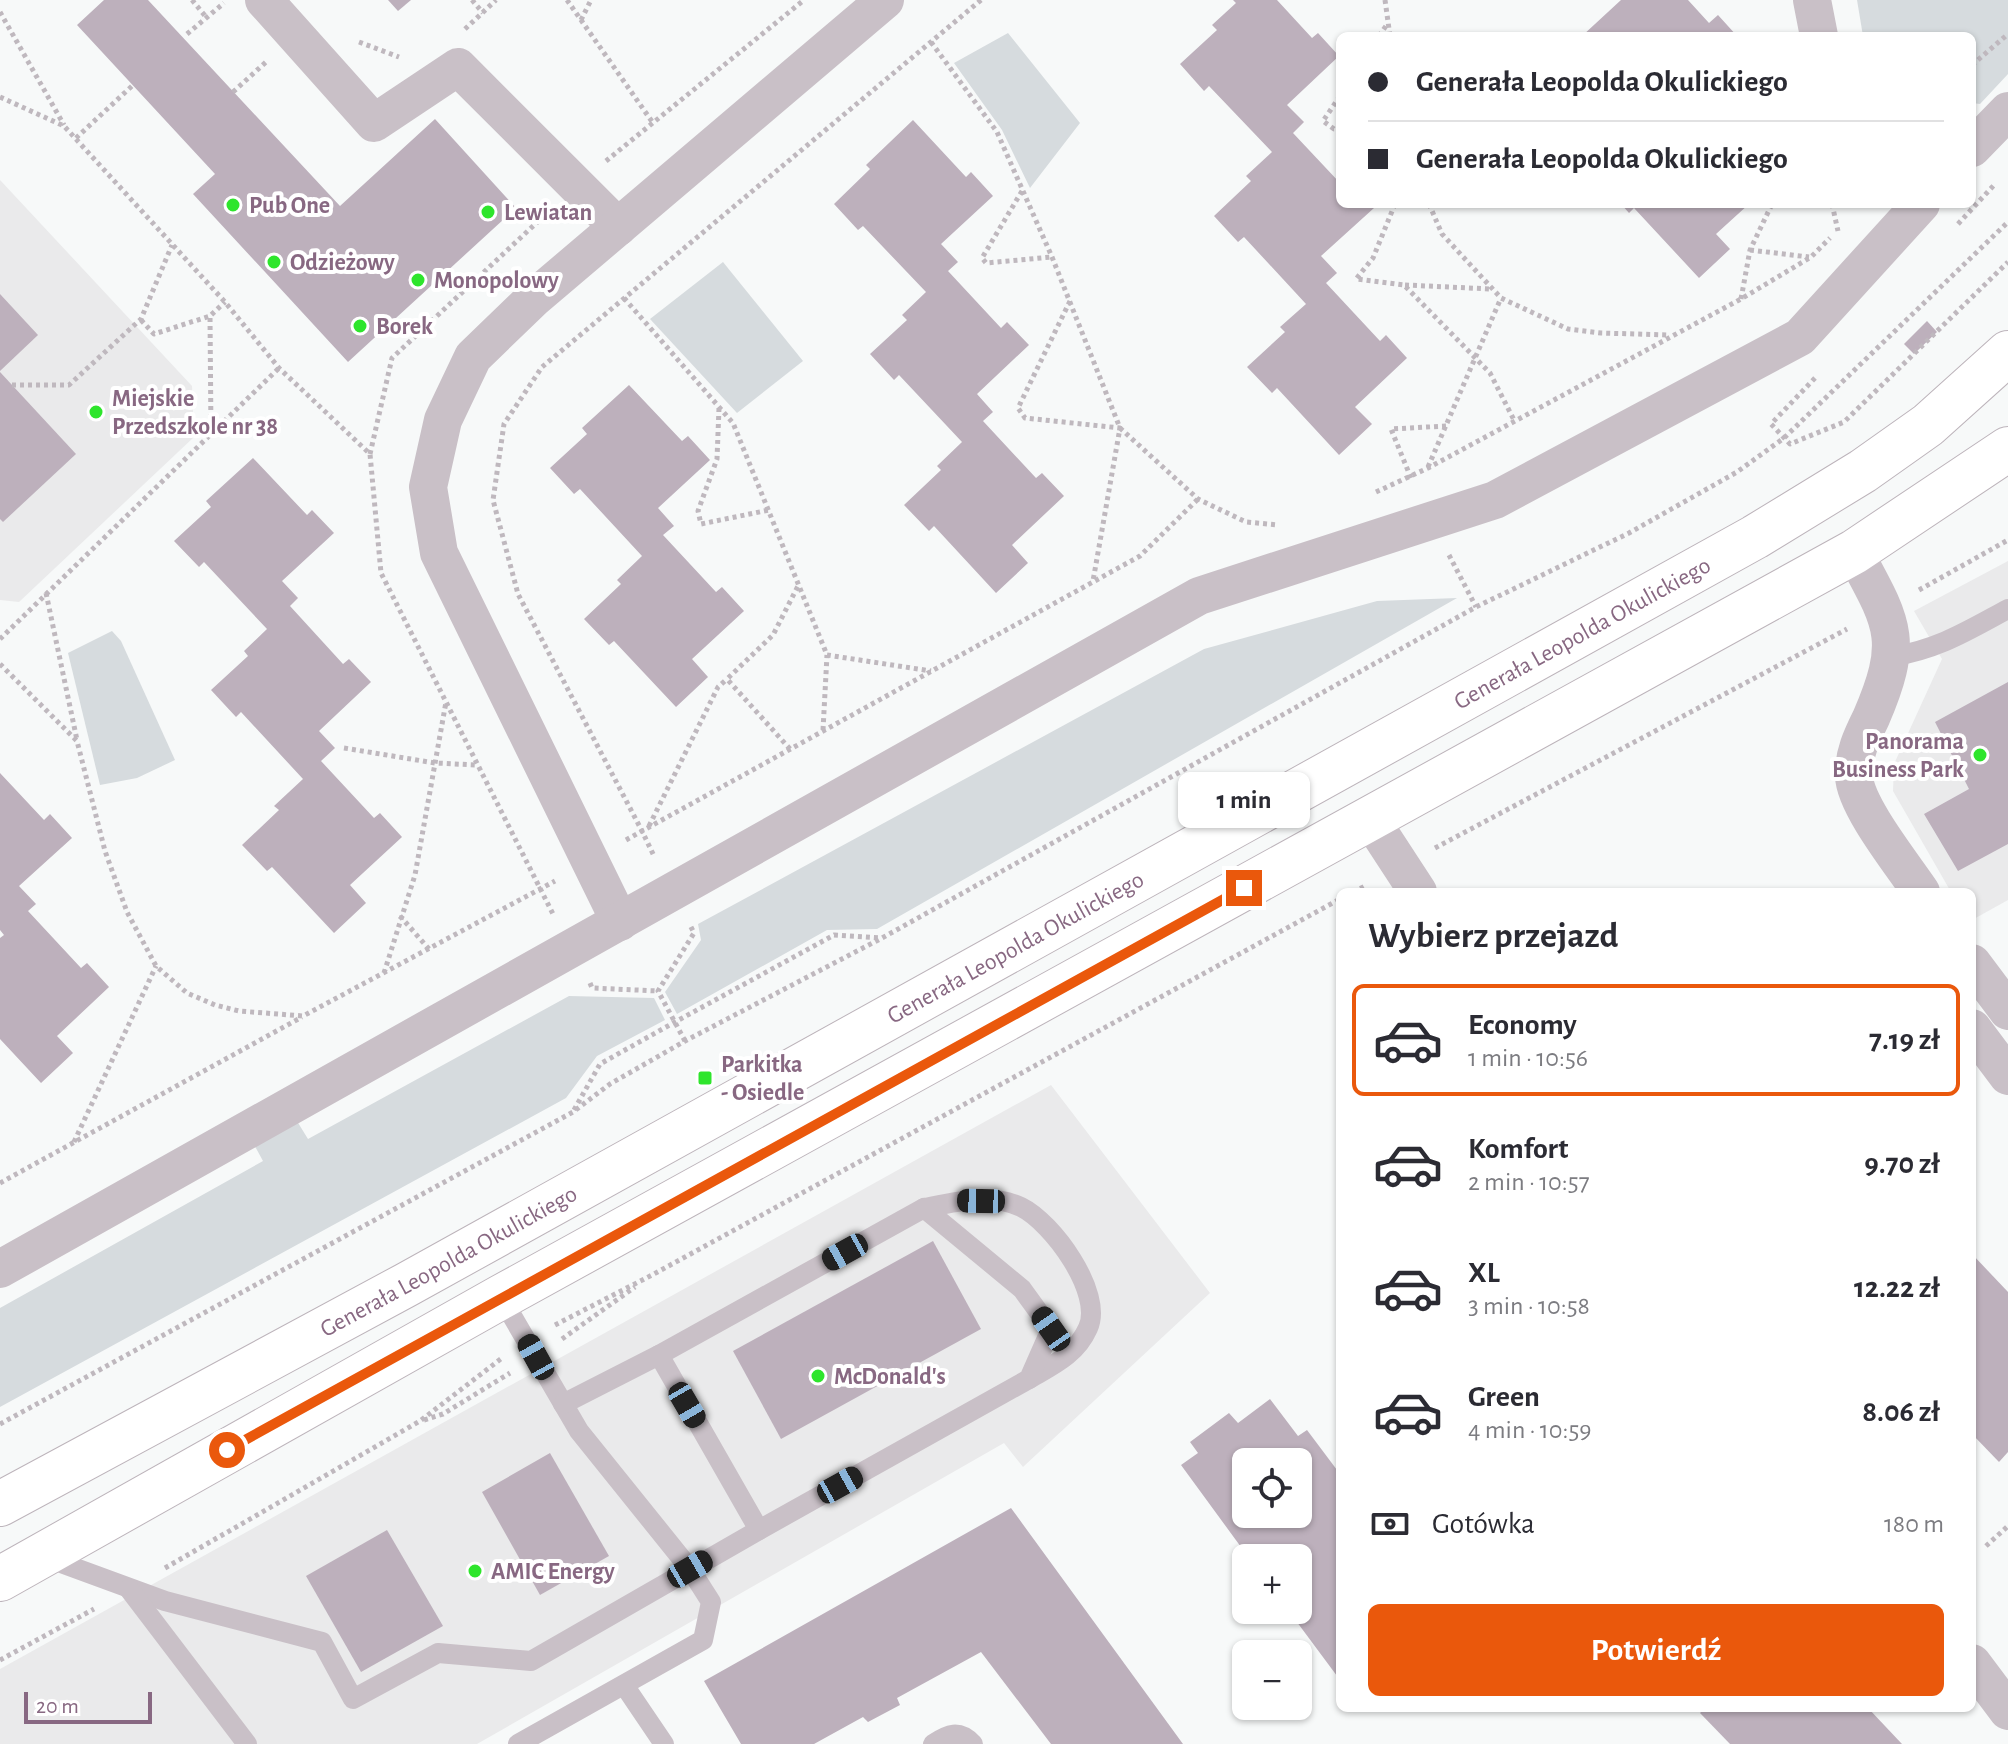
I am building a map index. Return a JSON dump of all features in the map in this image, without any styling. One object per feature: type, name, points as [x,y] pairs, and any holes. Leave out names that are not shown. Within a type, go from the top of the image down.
[{"type":"main road","name":"Generała Leopolda Okulickiego","points":[[0,1504],[406,1285],[1755,537],[1863,471],[1928,425],[2008,353]]},
{"type":"main road","points":[[0,1579],[501,1297],[1854,552],[2008,449]]},
{"type":"street","points":[[264,0],[374,123],[458,67],[618,227]]},
{"type":"street","points":[[620,922],[439,553],[428,487],[443,420],[473,357],[533,299],[885,0]]},
{"type":"street","points":[[1812,0],[1818,32]]},
{"type":"street","points":[[1976,144],[2008,111]]},
{"type":"street","points":[[0,1269],[1199,596],[1495,500],[1800,337],[1917,208]]},
{"type":"street","points":[[1854,552],[1885,608],[1893,647],[1889,673],[1860,741],[1854,778],[1858,796],[1869,815],[1918,888]]},
{"type":"street","points":[[1371,820],[1410,879]]},
{"type":"street","points":[[1976,968],[2008,1011]]},
{"type":"street","points":[[1976,1033],[2008,1076]]},
{"type":"street","points":[[1976,1668],[2008,1711]]},
{"type":"lane","points":[[1891,657],[1926,651],[2008,609]]},
{"type":"lane","points":[[41,1555],[165,1601],[322,1642],[353,1699],[438,1653],[531,1661],[1067,1358],[1090,1324],[1089,1293],[1066,1250],[1022,1208],[1000,1201],[961,1200],[924,1208],[659,1355],[563,1404]]},
{"type":"lane","points":[[924,1208],[1022,1289],[1051,1329],[1029,1379]]},
{"type":"lane","points":[[501,1297],[579,1431],[690,1569],[711,1602],[703,1640],[518,1744]]},
{"type":"lane","points":[[659,1355],[759,1530]]},
{"type":"lane","points":[[129,1589],[247,1744]]},
{"type":"lane","points":[[624,1685],[664,1744]]},
{"type":"lane","points":[[933,1744],[948,1734],[957,1733],[973,1744]]},
{"type":"path","points":[[192,0],[206,17]]},
{"type":"path","points":[[187,34],[228,0]]},
{"type":"path","points":[[472,0],[483,13]]},
{"type":"path","points":[[459,34],[496,0]]},
{"type":"path","points":[[567,0],[653,123]]},
{"type":"path","points":[[581,20],[591,0]]},
{"type":"path","points":[[658,991],[694,933],[518,594],[493,500],[504,424],[542,367],[981,0]]},
{"type":"path","points":[[1385,0],[1389,32]]},
{"type":"path","points":[[218,8],[227,19]]},
{"type":"path","points":[[0,12],[64,126],[225,302],[279,368],[370,454],[381,573],[571,950],[592,988],[658,991]]},
{"type":"path","points":[[1382,32],[1388,22]]},
{"type":"path","points":[[1976,62],[2008,34]]},
{"type":"path","points":[[349,39],[409,61]]},
{"type":"path","points":[[931,42],[997,132],[1052,257],[1120,428],[1198,499],[1246,522],[1288,526]]},
{"type":"path","points":[[233,92],[267,63],[257,52]]},
{"type":"path","points":[[76,138],[132,86]]},
{"type":"path","points":[[0,97],[64,126]]},
{"type":"path","points":[[1336,102],[1323,121],[1336,129]]},
{"type":"path","points":[[1023,190],[982,258],[986,263],[1052,257]]},
{"type":"path","points":[[1393,208],[1373,258],[1356,279],[1404,285],[1492,289]]},
{"type":"path","points":[[1431,208],[1442,234],[1501,298],[1568,329],[1671,335]]},
{"type":"path","points":[[1741,299],[1750,250],[1770,208]]},
{"type":"path","points":[[1833,208],[1838,231]]},
{"type":"path","points":[[1370,495],[1428,468],[1741,299],[1811,257],[1846,222]]},
{"type":"path","points":[[0,1424],[573,1112],[610,1084],[685,1041],[882,938],[1476,607],[1629,533],[1737,472],[1784,438],[2008,222]]},
{"type":"path","points":[[12,385],[69,385],[141,319],[172,245]]},
{"type":"path","points":[[1750,250],[1811,257]]},
{"type":"path","points":[[1771,424],[1790,444],[1844,422],[2008,262]]},
{"type":"path","points":[[1404,285],[1490,373],[1514,420]]},
{"type":"path","points":[[624,298],[733,423],[827,655],[823,731]]},
{"type":"path","points":[[1428,468],[1501,298]]},
{"type":"path","points":[[1070,301],[1018,408],[1025,418],[1120,428]]},
{"type":"path","points":[[141,319],[154,334],[210,316],[225,302]]},
{"type":"path","points":[[210,316],[211,434]]},
{"type":"path","points":[[0,639],[279,368]]},
{"type":"path","points":[[719,407],[717,459],[698,511],[701,524],[769,510]]},
{"type":"path","points":[[1410,476],[1391,429],[1446,426]]},
{"type":"path","points":[[1093,582],[1120,428]]},
{"type":"path","points":[[0,1183],[540,889],[1140,556],[1198,499]]},
{"type":"path","points":[[1371,888],[1410,879],[2008,540]]},
{"type":"path","points":[[649,827],[718,687],[773,635],[799,585]]},
{"type":"path","points":[[46,592],[77,741],[105,851],[127,912],[156,966],[187,993],[215,1005],[239,1011],[303,1016]]},
{"type":"path","points":[[827,655],[932,671]]},
{"type":"path","points":[[0,664],[77,741]]},
{"type":"path","points":[[727,679],[790,749]]},
{"type":"path","points":[[384,973],[415,875],[446,701]]},
{"type":"path","points":[[344,748],[435,763],[478,765]]},
{"type":"path","points":[[652,1275],[1336,901]]},
{"type":"path","points":[[400,916],[429,949]]},
{"type":"path","points":[[573,1112],[600,1064],[834,935],[882,938]]},
{"type":"path","points":[[74,1143],[156,966]]},
{"type":"path","points":[[658,991],[685,1041]]},
{"type":"path","points":[[0,1660],[420,1421]]},
{"type":"path","points":[[1986,1546],[2008,1526]]},
{"type":"shaded area","points":[[1857,0],[2008,0],[2008,74],[1980,104],[1976,104],[1976,32],[1862,32]]},
{"type":"shaded area","points":[[1008,33],[1080,123],[1030,188],[1002,130],[954,63]]},
{"type":"shaded area","name":"Miejskie Przedszkole nr 38","points":[[0,180],[192,386],[194,437],[19,602],[0,600]]},
{"type":"shaded area","points":[[723,262],[803,361],[737,413],[650,319]]},
{"type":"shaded area","points":[[2008,561],[2008,900],[1976,918],[1976,888],[1949,888],[1893,791],[1894,764],[1942,659],[1914,611]]},
{"type":"shaded area","points":[[1457,598],[877,929],[827,930],[677,1014],[665,992],[701,940],[698,924],[1204,649],[1377,601]]},
{"type":"shaded area","points":[[112,631],[121,641],[175,760],[137,778],[100,785],[68,653]]},
{"type":"shaded area","points":[[569,996],[654,998],[665,1020],[597,1056],[566,1098],[0,1407],[0,1308],[263,1161],[250,1137],[292,1113],[308,1139]]},
{"type":"shaded area","points":[[1051,1085],[1210,1293],[1023,1467],[1004,1443],[477,1744],[0,1744],[0,1669]]},
{"type":"building","points":[[104,0],[148,0],[340,206],[435,119],[516,208],[348,362],[193,194],[215,174],[77,25]]},
{"type":"building","points":[[388,0],[411,0],[398,11]]},
{"type":"building","points":[[1233,0],[1277,0],[1312,38],[1318,33],[1336,53],[1336,59],[1287,105],[1304,122],[1293,133],[1336,179],[1336,208],[1374,208],[1321,256],[1337,273],[1326,283],[1380,341],[1386,335],[1407,358],[1355,407],[1372,424],[1339,455],[1277,388],[1272,393],[1247,367],[1285,332],[1280,327],[1306,304],[1244,237],[1238,242],[1214,216],[1251,181],[1246,176],[1272,152],[1209,86],[1204,91],[1180,64],[1217,30],[1212,25],[1236,3]]},
{"type":"building","points":[[1621,0],[1688,0],[1709,23],[1718,15],[1733,32],[1586,32]]},
{"type":"building","points":[[913,120],[966,177],[971,172],[993,196],[941,244],[958,262],[948,271],[1001,328],[1007,322],[1029,345],[977,394],[993,412],[983,421],[1036,478],[1042,473],[1064,496],[1012,545],[1028,563],[996,593],[934,526],[929,531],[904,505],[941,470],[937,466],[962,442],[899,375],[894,380],[870,354],[907,320],[902,315],[926,292],[863,226],[858,230],[834,204],[870,169],[866,165]]},
{"type":"building","points":[[1634,208],[1745,208],[1716,234],[1730,249],[1699,278]]},
{"type":"building","points":[[0,294],[38,335],[0,371]]},
{"type":"building","points":[[1927,321],[1937,332],[1914,354],[1904,344]]},
{"type":"building","points":[[0,372],[76,454],[3,522],[0,519]]},
{"type":"building","points":[[629,385],[682,441],[688,436],[710,460],[658,508],[674,526],[663,535],[716,592],[722,587],[744,611],[692,659],[708,677],[676,707],[614,641],[609,645],[584,619],[621,584],[617,580],[642,556],[580,489],[574,494],[550,468],[587,434],[582,428]]},
{"type":"building","points":[[253,458],[307,515],[312,510],[334,533],[282,581],[298,598],[290,606],[343,664],[349,659],[371,682],[319,731],[335,748],[321,761],[374,818],[380,813],[402,837],[350,885],[366,903],[334,933],[272,867],[267,871],[242,845],[279,810],[274,806],[303,779],[241,712],[236,717],[211,690],[248,656],[244,651],[267,629],[204,562],[199,567],[174,541],[211,507],[206,501]]},
{"type":"building","name":"Panorama Business Park","points":[[2008,682],[2008,844],[1958,871],[1924,814],[1969,789],[1935,722]]},
{"type":"building","points":[[0,773],[44,820],[50,814],[72,838],[19,886],[36,904],[28,911],[81,968],[87,963],[109,987],[57,1036],[73,1053],[41,1083],[0,1039],[0,938],[4,935],[0,930]]},
{"type":"building","points":[[933,1241],[981,1329],[781,1439],[733,1351]]},
{"type":"building","points":[[1976,1258],[2008,1292],[2008,1452],[1999,1462],[1976,1438]]},
{"type":"building","points":[[1270,1399],[1298,1436],[1307,1430],[1336,1469],[1336,1675],[1298,1624],[1312,1624],[1312,1544],[1239,1544],[1181,1465],[1198,1453],[1190,1442],[1229,1413],[1238,1423]]},
{"type":"building","points":[[550,1453],[609,1556],[540,1595],[482,1492]]},
{"type":"building","points":[[1011,1508],[1183,1744],[1051,1744],[981,1652],[897,1698],[900,1705],[868,1722],[863,1717],[814,1744],[741,1744],[704,1681]]},
{"type":"building","points":[[387,1530],[443,1626],[361,1672],[306,1576]]},
{"type":"building","points":[[1872,1712],[1902,1744],[1730,1744],[1700,1713]]},
{"type":"place","name":"Pub One","points":[[233,205]]},
{"type":"place","name":"Lewiatan","points":[[488,212]]},
{"type":"place","name":"Odzieżowy","points":[[274,262]]},
{"type":"place","name":"Monopolowy","points":[[418,280]]},
{"type":"place","name":"Borek","points":[[360,326]]},
{"type":"place","name":"Miejskie Przedszkole nr 38","points":[[96,412]]},
{"type":"place","name":"Panorama Business Park","points":[[1980,755]]},
{"type":"place","name":"Parkitka - Osiedle","points":[[705,1078]]},
{"type":"place","name":"McDonald's","points":[[818,1376]]},
{"type":"place","name":"AMIC Energy","points":[[475,1571]]},
{"type":"route","points":[[227,1450],[1244,888]]}]
